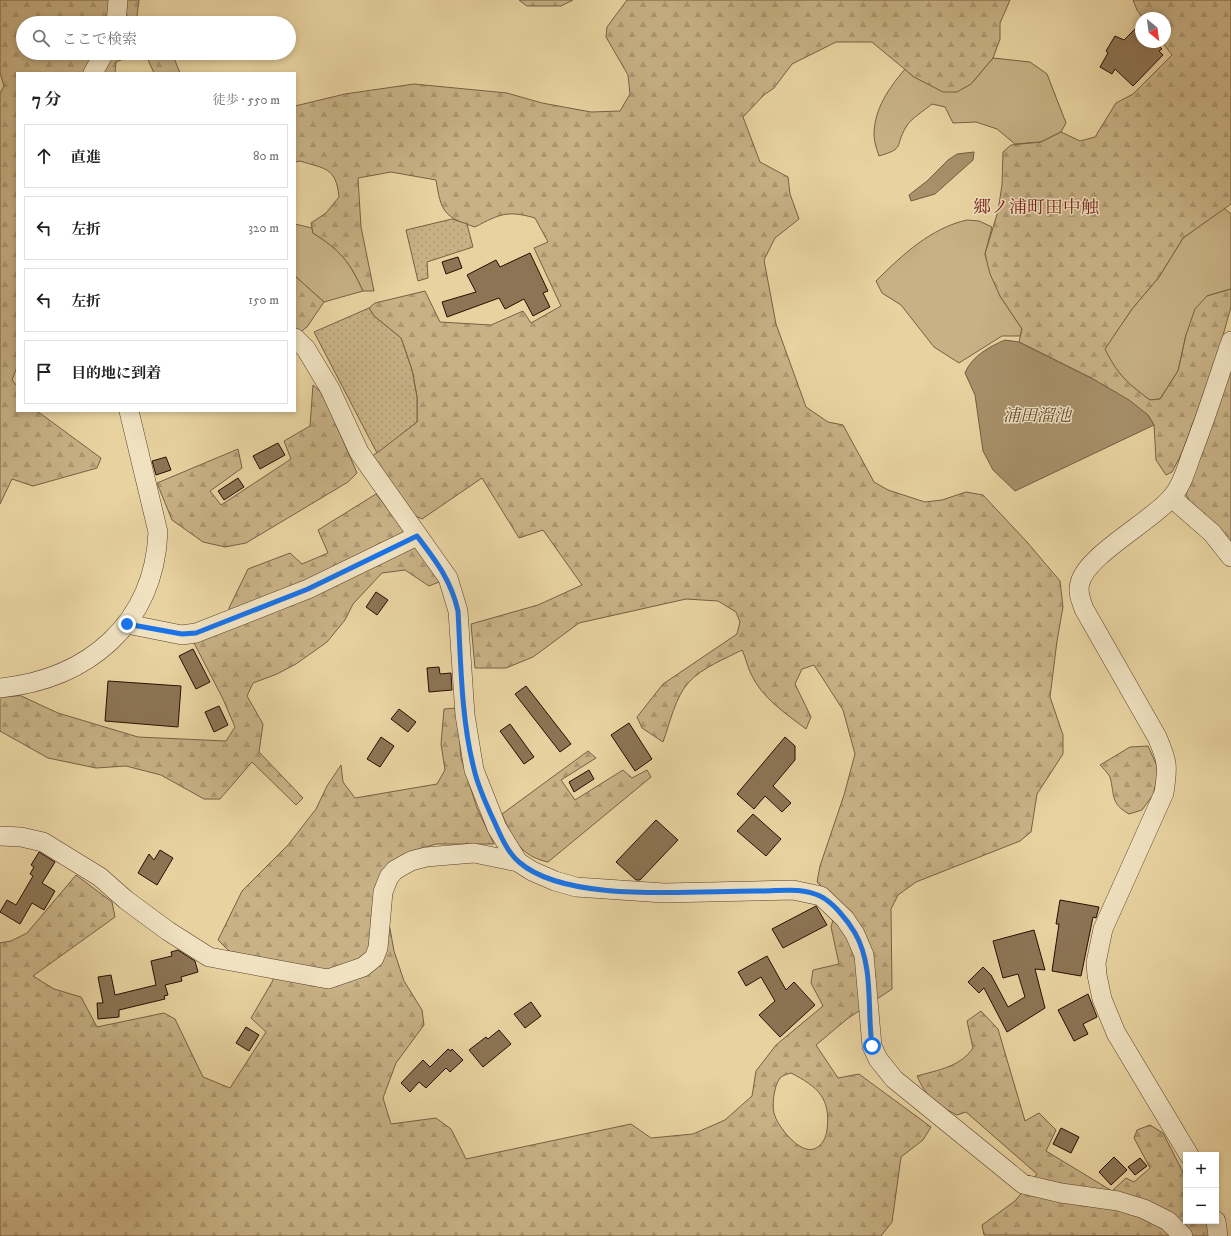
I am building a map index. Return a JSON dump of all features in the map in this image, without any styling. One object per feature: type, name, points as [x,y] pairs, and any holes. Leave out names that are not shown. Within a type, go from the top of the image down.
[{"type":"street","points":[[117,16],[118,0]]},
{"type":"street","points":[[94,72],[100,60]]},
{"type":"street","points":[[296,339],[306,350],[330,389],[359,452],[448,578],[455,596],[458,611],[465,716],[474,770],[497,828],[518,862]]},
{"type":"street","points":[[1187,1152],[1116,1033],[1102,999],[1098,981],[1096,963],[1103,929],[1164,793],[1167,775],[1166,759],[1157,737],[1084,609],[1079,593],[1080,582],[1095,560],[1172,498],[1182,479],[1199,436],[1231,341]]},
{"type":"street","points":[[0,688],[56,676],[82,664],[102,649],[127,624],[136,611],[146,590],[157,548],[158,532],[128,412]]},
{"type":"street","points":[[1172,498],[1212,533],[1231,557]]},
{"type":"street","points":[[127,624],[182,634],[196,633],[308,589],[417,536]]},
{"type":"street","points":[[0,836],[21,837],[43,842],[100,877],[126,900],[209,958],[328,979],[363,968],[374,958],[378,948],[383,892],[389,877],[395,870],[411,861],[426,857],[474,853],[518,862],[532,871],[555,881],[576,887],[664,893],[793,890],[821,896],[852,929],[864,955],[872,1046],[878,1059],[894,1078],[1022,1184],[1061,1193],[1118,1201],[1144,1209],[1168,1221],[1183,1236]]},
{"type":"street","points":[[1216,1224],[1218,1236]]},
{"type":"green space","points":[[0,0],[139,0],[137,16],[16,16],[16,60],[121,60],[116,62],[115,72],[16,72],[16,370],[12,380],[16,385],[16,412],[38,412],[101,458],[97,468],[33,486],[12,479],[0,504],[0,93],[4,86],[0,73]]},
{"type":"green space","points":[[519,0],[573,0],[561,6],[527,6]]},
{"type":"green space","points":[[627,0],[1010,0],[1000,23],[1000,39],[993,58],[971,84],[957,92],[943,92],[914,77],[872,42],[836,42],[792,64],[774,88],[764,95],[743,117],[760,162],[788,177],[790,194],[799,219],[775,238],[764,260],[776,324],[806,407],[828,422],[843,425],[874,482],[888,490],[925,502],[942,500],[966,492],[983,495],[1027,542],[1060,581],[1063,607],[1050,697],[1063,735],[1063,754],[1037,794],[1031,832],[1020,841],[916,882],[898,895],[891,909],[892,989],[847,1019],[816,1045],[838,1078],[859,1074],[931,1127],[923,1140],[901,1157],[892,1222],[881,1236],[0,1236],[0,943],[11,941],[27,933],[76,875],[112,902],[115,917],[33,976],[54,989],[81,997],[97,1027],[164,1013],[175,1019],[203,1077],[230,1088],[266,1032],[251,1018],[272,982],[280,963],[229,951],[218,940],[242,891],[288,845],[316,809],[327,786],[341,765],[343,782],[355,798],[437,784],[445,770],[441,744],[444,709],[457,708],[461,758],[477,808],[494,844],[436,844],[412,851],[389,864],[387,912],[394,951],[404,981],[422,1010],[424,1025],[396,1063],[383,1098],[391,1124],[436,1118],[451,1129],[466,1159],[631,1124],[651,1138],[693,1134],[725,1120],[752,1096],[756,1071],[776,1045],[823,1006],[811,983],[813,970],[839,964],[831,927],[838,903],[817,882],[820,866],[844,795],[855,754],[843,710],[814,665],[802,669],[795,684],[811,717],[806,729],[768,698],[761,690],[751,674],[742,650],[707,668],[689,682],[676,703],[663,742],[642,728],[637,717],[663,684],[737,634],[740,622],[736,612],[718,601],[686,599],[579,623],[533,657],[506,668],[475,668],[471,624],[538,605],[582,585],[543,530],[519,538],[482,478],[422,519],[407,512],[371,457],[417,422],[417,397],[412,370],[401,338],[374,316],[369,308],[375,303],[425,291],[440,322],[491,325],[523,311],[531,323],[561,306],[534,248],[548,242],[535,218],[510,214],[498,216],[475,227],[457,220],[450,216],[442,206],[436,180],[391,172],[358,178],[361,227],[374,291],[363,291],[349,264],[337,251],[313,233],[311,223],[326,213],[339,197],[335,180],[328,171],[323,168],[300,161],[296,162],[296,106],[345,94],[414,84],[507,93],[542,103],[591,112],[620,111],[630,94],[628,75],[606,37],[607,27]],"holes":[[[791,1073],[809,1083],[821,1095],[827,1110],[828,1119],[826,1136],[823,1141],[817,1148],[808,1150],[797,1144],[785,1133],[777,1121],[773,1108],[773,1102],[778,1081],[784,1075]]]},
{"type":"green space","points":[[1133,0],[1231,0],[1231,204],[1183,238],[1159,277],[1132,309],[1105,349],[1109,358],[1119,372],[1135,389],[1150,400],[1160,399],[1178,371],[1186,335],[1195,309],[1207,296],[1231,289],[1231,307],[1214,367],[1181,455],[1172,472],[1166,475],[1156,460],[1154,425],[1148,415],[1093,379],[1019,342],[1022,329],[1000,296],[990,274],[985,254],[998,211],[1002,185],[1003,152],[1011,145],[1041,142],[1061,132],[1080,141],[1095,137],[1116,103],[1133,94],[1172,55],[1167,48],[1171,48],[1171,12],[1138,12]]},
{"type":"green space","points":[[993,58],[1030,62],[1047,74],[1066,123],[1061,132],[1041,142],[1015,144],[997,129],[976,122],[953,123],[945,107],[932,104],[908,124],[896,149],[879,156],[874,138],[877,116],[888,91],[905,69],[914,77],[971,84]]},
{"type":"green space","points":[[148,60],[175,60],[180,72],[154,72]]},
{"type":"green space","points":[[1224,208],[1231,214],[1231,289],[1207,296],[1186,335],[1178,371],[1160,399],[1150,400],[1135,389],[1118,372],[1104,349],[1132,309],[1159,277],[1183,238]]},
{"type":"green space","points":[[452,219],[467,224],[473,247],[427,262],[428,278],[418,281],[406,230]]},
{"type":"green space","points":[[967,220],[979,221],[992,227],[985,254],[1000,296],[1022,329],[1020,336],[1002,336],[959,363],[934,347],[901,305],[882,293],[876,281],[907,252],[929,236],[941,229]]},
{"type":"green space","points":[[296,224],[312,228],[313,233],[337,251],[349,264],[363,291],[324,302],[296,277]]},
{"type":"green space","points":[[296,277],[324,302],[307,327],[299,333],[296,330]]},
{"type":"green space","points":[[369,308],[374,316],[401,338],[412,370],[417,397],[417,422],[377,453],[314,332]]},
{"type":"green space","points":[[1231,360],[1231,549],[1190,502],[1186,494]]},
{"type":"green space","points":[[313,385],[323,394],[357,473],[348,482],[246,543],[225,547],[203,542],[172,520],[157,483],[238,449],[242,468],[210,491],[221,505],[291,459],[284,441],[310,426]]},
{"type":"green space","points":[[376,494],[438,573],[439,582],[429,586],[405,570],[382,573],[353,604],[345,620],[327,642],[296,664],[277,674],[253,683],[247,696],[263,724],[259,752],[303,798],[296,805],[252,762],[220,799],[204,799],[161,775],[126,766],[96,768],[48,758],[0,731],[0,697],[19,695],[58,713],[138,737],[226,741],[235,727],[223,699],[193,641],[230,626],[229,608],[248,569],[290,553],[302,564],[328,553],[318,530]]},
{"type":"green space","points":[[1148,746],[1157,766],[1157,779],[1153,795],[1142,810],[1129,814],[1116,802],[1110,777],[1100,765],[1130,747]]},
{"type":"green space","points":[[588,751],[596,758],[561,780],[575,800],[623,770],[632,778],[647,770],[651,777],[548,862],[538,859],[524,851],[514,839],[502,814]]},
{"type":"green space","points":[[981,1011],[998,1029],[1025,1121],[1039,1113],[1056,1130],[1046,1151],[1112,1191],[1126,1178],[1134,1182],[1150,1168],[1134,1138],[1137,1130],[1150,1125],[1163,1133],[1183,1172],[1183,1224],[1207,1224],[1211,1236],[984,1235],[982,1225],[1015,1201],[1037,1174],[966,1112],[957,1115],[938,1104],[928,1095],[920,1083],[917,1076],[941,1070],[955,1064],[962,1060],[973,1048],[967,1021]]},
{"type":"water","points":[[974,152],[973,160],[935,194],[911,201],[909,195],[927,181],[948,160],[957,154]]},
{"type":"water","name":"浦田溜池","points":[[1005,340],[1019,342],[1093,379],[1129,400],[1148,415],[1154,425],[1015,491],[993,470],[983,451],[975,395],[965,373],[976,357],[993,345]]},
{"type":"building","points":[[1135,29],[1135,48],[1162,49],[1159,51],[1163,55],[1133,86],[1115,69],[1112,74],[1100,67],[1108,53],[1106,51],[1115,36],[1124,40]]},
{"type":"building","points":[[530,253],[548,291],[543,293],[550,307],[533,316],[524,299],[505,309],[499,298],[447,317],[442,302],[476,292],[467,275],[496,260],[500,267]]},
{"type":"building","points":[[458,257],[462,268],[446,274],[442,262]]},
{"type":"building","points":[[278,443],[285,455],[260,469],[253,456]]},
{"type":"building","points":[[166,457],[171,470],[156,475],[152,461]]},
{"type":"building","points":[[238,478],[244,487],[224,500],[218,491]]},
{"type":"building","points":[[376,592],[388,600],[377,615],[366,607]]},
{"type":"building","points":[[193,649],[210,682],[196,689],[179,656]]},
{"type":"building","points":[[439,667],[440,674],[451,673],[452,690],[429,692],[427,668]]},
{"type":"building","points":[[108,681],[181,686],[178,727],[105,721]]},
{"type":"building","points":[[526,686],[571,744],[560,752],[515,694]]},
{"type":"building","points":[[219,706],[228,725],[214,732],[205,712]]},
{"type":"building","points":[[399,709],[416,722],[408,732],[391,719]]},
{"type":"building","points":[[629,723],[652,759],[635,771],[611,735]]},
{"type":"building","points":[[510,724],[534,757],[524,764],[500,731]]},
{"type":"building","points":[[381,737],[394,746],[380,767],[367,759]]},
{"type":"building","points":[[785,737],[795,746],[795,760],[773,786],[791,803],[782,812],[765,796],[754,809],[737,794]]},
{"type":"building","points":[[589,770],[594,779],[574,792],[569,782]]},
{"type":"building","points":[[753,814],[781,839],[766,856],[737,831]]},
{"type":"building","points":[[656,820],[678,840],[640,880],[636,880],[616,862]]},
{"type":"building","points":[[160,850],[173,858],[157,885],[138,873],[149,854],[154,860]]},
{"type":"building","points":[[39,852],[55,862],[42,883],[55,891],[44,910],[32,903],[20,924],[0,912],[7,900],[16,905],[33,876],[30,874],[34,867],[31,865]]},
{"type":"building","points":[[1060,900],[1099,907],[1096,918],[1093,917],[1081,976],[1052,971],[1059,924],[1056,924]]},
{"type":"building","points":[[816,906],[827,925],[783,948],[772,929]]},
{"type":"building","points":[[1034,930],[1045,970],[1035,969],[1045,1008],[1007,1032],[984,988],[979,993],[968,982],[983,967],[991,975],[1008,1007],[1025,997],[1018,974],[1003,978],[993,941]]},
{"type":"building","points":[[178,950],[195,961],[198,972],[181,977],[182,981],[165,985],[168,995],[164,996],[165,999],[119,1010],[119,1017],[98,1019],[97,1003],[103,1003],[98,977],[111,975],[115,995],[156,985],[151,961],[172,956],[171,952]]},
{"type":"building","points":[[767,956],[786,990],[794,982],[815,1005],[780,1037],[759,1015],[775,1001],[761,977],[746,986],[738,972]]},
{"type":"building","points":[[1088,994],[1097,1017],[1083,1024],[1088,1034],[1074,1041],[1058,1010]]},
{"type":"building","points":[[531,1002],[541,1016],[525,1028],[514,1014]]},
{"type":"building","points":[[246,1027],[259,1035],[249,1051],[236,1043]]},
{"type":"building","points":[[499,1030],[511,1044],[483,1067],[469,1050],[486,1037],[488,1039]]},
{"type":"building","points":[[448,1049],[451,1051],[452,1049],[463,1060],[450,1072],[446,1068],[426,1088],[419,1082],[410,1092],[401,1083],[423,1060],[430,1067]]},
{"type":"building","points":[[1061,1128],[1079,1137],[1071,1153],[1053,1144]]},
{"type":"building","points":[[1114,1157],[1127,1170],[1111,1185],[1099,1172]]},
{"type":"building","points":[[1140,1158],[1147,1166],[1135,1175],[1128,1167]]},
{"type":"district","name":"郷ノ浦町田中触","points":[[1036,208]]},
{"type":"route","points":[[127,624],[182,634],[196,633],[308,589],[417,536],[448,578],[455,596],[458,611],[465,716],[474,770],[497,828],[506,845],[518,862],[532,871],[555,881],[576,887],[664,893],[793,890],[821,896],[845,919],[855,934],[864,955],[868,984],[869,1027],[872,1046]]}]
